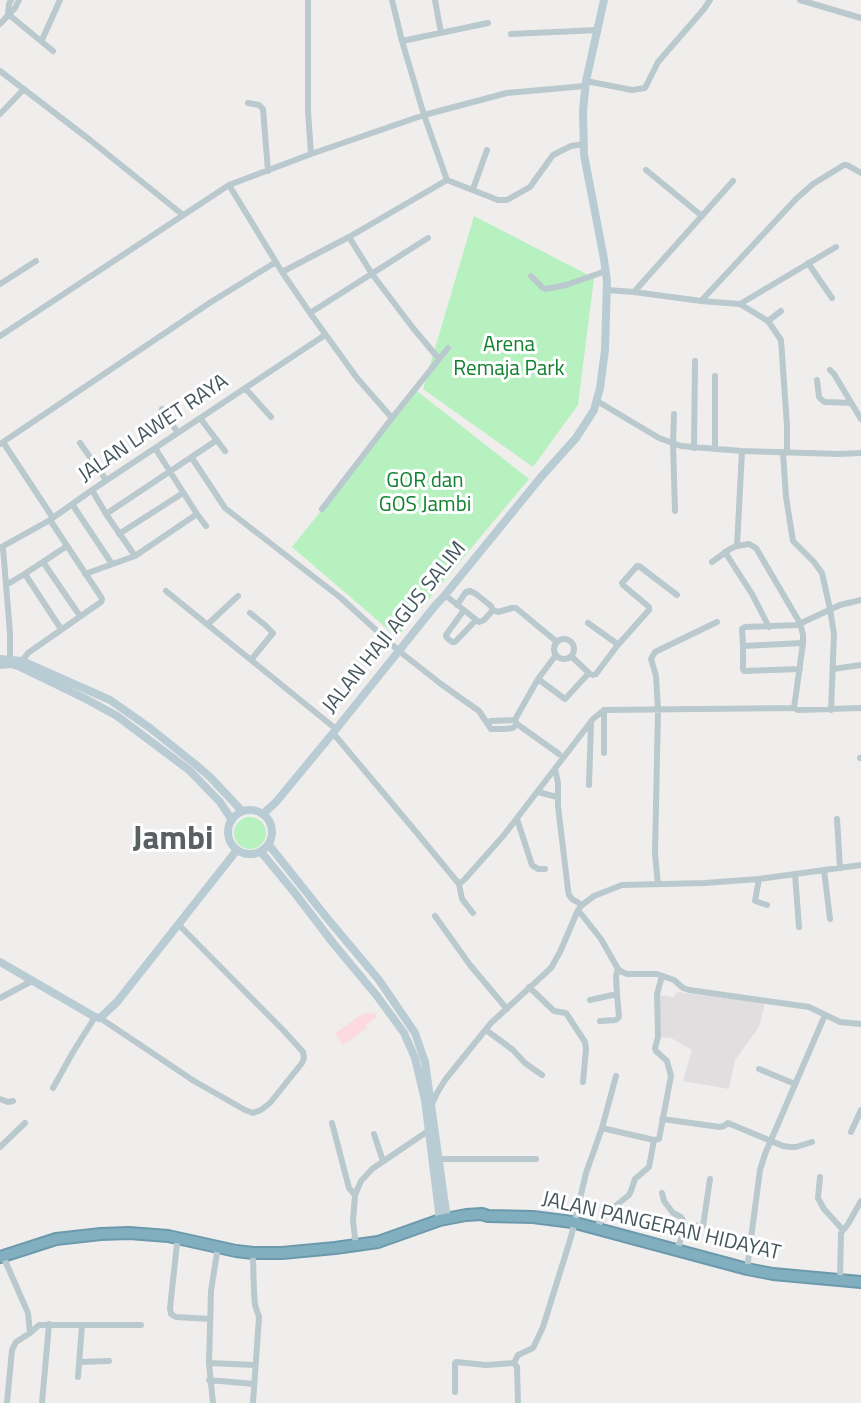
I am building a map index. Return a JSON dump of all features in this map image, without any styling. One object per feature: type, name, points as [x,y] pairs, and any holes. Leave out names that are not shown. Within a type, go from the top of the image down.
[{"type":"highway","name":"JALAN PANGERAN HIDAYAT","points":[[217,1250],[282,1253],[356,1246],[378,1242],[445,1222],[488,1216],[533,1217],[596,1228],[747,1269],[773,1274],[861,1282]]},
{"type":"highway","name":"JALAN PANGERAN HIDAYAT","points":[[2,1260],[44,1242],[62,1238],[129,1233],[217,1250],[253,1260],[290,1258],[379,1248],[445,1222]]},
{"type":"main road","name":"JALAN HAJI AGUS SALIM","points":[[263,814],[276,802],[541,477],[576,438],[597,401],[603,374],[607,290],[606,272],[583,144],[583,111],[586,83],[604,0]]},
{"type":"main road","points":[[0,659],[10,659],[36,671],[103,707],[145,735],[204,784],[232,820]]},
{"type":"main road","points":[[0,665],[21,664]]},
{"type":"main road","points":[[36,671],[110,700],[195,764],[242,811]]},
{"type":"main road","points":[[242,811],[257,811],[263,814],[271,825],[272,838],[269,845],[261,852],[247,854],[232,845],[228,832],[232,820],[242,811]]},
{"type":"main road","points":[[269,845],[385,989],[415,1033],[425,1062],[432,1104],[445,1222]]},
{"type":"main road","points":[[0,962],[98,1017],[113,1007],[237,850]]},
{"type":"main road","points":[[261,852],[405,1033],[414,1058],[424,1100],[445,1222]]},
{"type":"main road","points":[[377,996],[385,989]]},
{"type":"street","points":[[8,14],[11,0]]},
{"type":"street","points":[[0,24],[15,8],[19,0]]},
{"type":"street","points":[[42,40],[60,0]]},
{"type":"street","points":[[308,0],[308,111],[311,154]]},
{"type":"street","points":[[392,0],[424,115],[447,180]]},
{"type":"street","points":[[435,0],[441,33]]},
{"type":"street","points":[[0,336],[229,186],[311,154],[424,115],[507,93],[586,83],[632,90],[645,88],[658,62],[710,0]]},
{"type":"street","points":[[800,0],[861,18]]},
{"type":"street","points":[[8,14],[53,51]]},
{"type":"street","points":[[402,41],[488,23]]},
{"type":"street","points":[[511,34],[598,30]]},
{"type":"street","points":[[0,71],[183,215]]},
{"type":"street","points":[[0,114],[24,89]]},
{"type":"street","points":[[248,103],[260,105],[263,109],[268,171]]},
{"type":"street","points":[[282,272],[349,237],[447,180],[498,200],[507,200],[530,187],[553,155],[571,146],[583,144]]},
{"type":"street","points":[[473,189],[487,150]]},
{"type":"street","points":[[701,301],[796,199],[813,184],[844,165],[861,173]]},
{"type":"street","points":[[646,170],[702,216]]},
{"type":"street","points":[[634,292],[733,181]]},
{"type":"street","points":[[229,186],[282,272],[325,335],[365,388],[392,418]]},
{"type":"street","points":[[349,237],[372,274],[412,328],[439,359]]},
{"type":"street","points":[[310,313],[428,238]]},
{"type":"street","points":[[740,304],[836,247]]},
{"type":"street","points":[[0,284],[36,261]]},
{"type":"street","points":[[21,664],[28,653],[101,602],[102,599],[2,443],[211,302],[276,262]]},
{"type":"street","points":[[808,264],[832,298]]},
{"type":"street","points":[[531,276],[546,289],[606,272]]},
{"type":"street","points":[[607,290],[740,304],[768,321],[781,340],[787,426],[786,497],[793,541],[822,573],[830,609],[834,634],[831,710]]},
{"type":"street","points":[[768,321],[781,311]]},
{"type":"street","name":"JALAN LAWET RAYA","points":[[1,548],[51,519],[325,335]]},
{"type":"street","points":[[322,509],[448,348]]},
{"type":"street","points":[[694,448],[695,361]]},
{"type":"street","points":[[830,370],[861,419]]},
{"type":"street","points":[[715,376],[715,449]]},
{"type":"street","points":[[817,380],[819,397],[823,401],[851,403]]},
{"type":"street","points":[[244,388],[271,417]]},
{"type":"street","points":[[597,401],[658,438],[673,444],[694,448],[742,451],[861,453]]},
{"type":"street","points":[[162,409],[178,433]]},
{"type":"street","points":[[674,414],[675,511]]},
{"type":"street","points":[[200,418],[225,451]]},
{"type":"street","points":[[106,514],[217,440]]},
{"type":"street","points":[[80,443],[106,480]]},
{"type":"street","points":[[155,448],[206,526]]},
{"type":"street","points":[[737,546],[742,451]]},
{"type":"street","points":[[192,458],[228,510],[341,598],[399,651],[479,711],[490,729],[513,728],[538,679],[556,655],[557,642]]},
{"type":"street","points":[[92,490],[135,556]]},
{"type":"street","points":[[120,534],[183,493]]},
{"type":"street","points":[[72,504],[112,564]]},
{"type":"street","points":[[85,574],[135,556],[197,514]]},
{"type":"street","points":[[712,562],[737,546],[749,544],[756,548],[800,623],[804,643],[794,708]]},
{"type":"street","points":[[6,585],[67,546]]},
{"type":"street","points":[[1,548],[6,585],[10,659]]},
{"type":"street","points":[[725,552],[752,594],[769,627]]},
{"type":"street","points":[[43,562],[80,616]]},
{"type":"street","points":[[571,656],[589,673],[596,674],[649,609],[622,583],[637,566],[677,595]]},
{"type":"street","points":[[25,574],[61,629]]},
{"type":"street","points":[[166,591],[334,731],[459,884],[462,899],[473,913]]},
{"type":"street","points":[[457,604],[466,592],[470,591],[498,612],[516,608],[557,642]]},
{"type":"street","points":[[445,595],[476,620],[482,622],[493,610]]},
{"type":"street","points":[[208,624],[238,596]]},
{"type":"street","points":[[800,669],[744,671],[742,629],[744,627],[790,626],[830,609],[861,600]]},
{"type":"street","points":[[464,610],[446,635],[447,638],[455,642],[476,620]]},
{"type":"street","points":[[250,613],[273,633],[251,660]]},
{"type":"street","points":[[458,618],[469,627]]},
{"type":"street","points":[[658,884],[655,854],[658,710],[656,676],[651,659],[656,652],[717,622]]},
{"type":"street","points":[[588,623],[617,646]]},
{"type":"street","points":[[556,655],[564,659],[574,652],[572,642],[569,640],[564,639],[557,642]]},
{"type":"street","points":[[743,646],[804,643]]},
{"type":"street","points":[[833,669],[861,664]]},
{"type":"street","points":[[538,679],[565,699],[589,673]]},
{"type":"street","points":[[459,884],[517,819],[594,719],[604,710],[861,708]]},
{"type":"street","points":[[604,710],[604,753]]},
{"type":"street","points":[[516,722],[558,754]]},
{"type":"street","points":[[589,785],[591,724]]},
{"type":"street","points":[[555,769],[569,895],[601,939],[618,969],[627,974],[662,976],[674,980],[689,990],[809,1007],[840,1022],[861,1023]]},
{"type":"street","points":[[538,792],[557,797]]},
{"type":"street","points":[[517,819],[532,866],[538,870],[545,869]]},
{"type":"street","points":[[837,819],[840,868]]},
{"type":"street","points":[[432,1104],[445,1080],[486,1030],[551,968],[580,908],[594,896],[622,885],[759,879],[861,865]]},
{"type":"street","points":[[824,870],[830,919]]},
{"type":"street","points":[[795,874],[799,927]]},
{"type":"street","points":[[759,879],[755,901],[767,905]]},
{"type":"street","points":[[435,916],[470,965],[507,1009]]},
{"type":"street","points":[[53,1088],[73,1052],[98,1017],[194,1082],[253,1113],[270,1103],[302,1063],[303,1052],[178,924]]},
{"type":"street","points":[[600,1021],[618,1019],[616,976],[618,969]]},
{"type":"street","points":[[602,1128],[658,1139],[670,1076],[668,1061],[655,1048],[658,1037],[657,994],[662,976]]},
{"type":"street","points":[[0,998],[32,981]]},
{"type":"street","points":[[529,987],[554,1011],[566,1013],[585,1042],[583,1082]]},
{"type":"street","points":[[590,1000],[617,994]]},
{"type":"street","points":[[747,1269],[760,1170],[770,1141],[825,1015]]},
{"type":"street","points":[[486,1030],[542,1076]]},
{"type":"street","points":[[759,1069],[795,1084]]},
{"type":"street","points":[[514,1363],[519,1355],[533,1347],[543,1327],[616,1076]]},
{"type":"street","points":[[0,1099],[13,1101]]},
{"type":"street","points":[[851,1132],[861,1110]]},
{"type":"street","points":[[662,1119],[720,1127],[728,1123],[790,1147],[812,1142]]},
{"type":"street","points":[[0,1147],[25,1123]]},
{"type":"street","points":[[332,1123],[349,1188],[355,1195]]},
{"type":"street","points":[[356,1246],[353,1221],[355,1195],[361,1181],[382,1161],[428,1131]]},
{"type":"street","points":[[374,1134],[382,1161]]},
{"type":"street","points":[[596,1228],[608,1212],[628,1195],[635,1179],[649,1167],[654,1140]]},
{"type":"street","points":[[439,1159],[536,1159]]},
{"type":"street","points":[[820,1177],[818,1198],[824,1209],[843,1230]]},
{"type":"street","points":[[686,1225],[703,1226],[710,1179]]},
{"type":"street","points":[[662,1193],[673,1213],[681,1217],[686,1225]]},
{"type":"street","points":[[840,1280],[841,1237],[861,1202]]},
{"type":"street","points":[[677,1250],[686,1225]]},
{"type":"street","points":[[171,1241],[171,1314],[176,1317],[210,1319]]},
{"type":"street","points":[[213,1403],[209,1380],[210,1319],[211,1291],[217,1250]]},
{"type":"street","points":[[2,1260],[28,1313],[39,1324],[141,1325]]},
{"type":"street","points":[[253,1260],[255,1305],[259,1317],[253,1403]]},
{"type":"street","points":[[28,1313],[30,1333]]},
{"type":"street","points":[[7,1403],[12,1350],[16,1342],[39,1324]]},
{"type":"street","points":[[42,1403],[49,1324]]},
{"type":"street","points":[[78,1377],[82,1325]]},
{"type":"street","points":[[79,1362],[109,1361]]},
{"type":"street","points":[[455,1392],[456,1362],[486,1365],[514,1363]]},
{"type":"street","points":[[209,1363],[255,1365]]},
{"type":"street","points":[[514,1363],[518,1403]]},
{"type":"street","points":[[209,1380],[254,1384]]},
{"type":"shaded area","points":[[677,992],[765,1003],[759,1027],[735,1060],[729,1089],[683,1081],[692,1050],[671,1038],[661,1037],[659,995],[674,997]]},
{"type":"shaded area","points":[[364,1013],[374,1013],[377,1017],[366,1025],[367,1028],[343,1045],[335,1033]]},
{"type":"green space","name":"Arena Remaja Park","points":[[474,216],[594,278],[578,405],[533,467],[423,389]]},
{"type":"green space","name":"GOR dan GOS Jambi","points":[[417,391],[529,479],[397,637],[292,547]]},
{"type":"green space","points":[[250,817],[261,822],[266,833],[261,844],[250,849],[239,844],[234,833],[239,822]]},
{"type":"district","name":"Jambi","points":[[173,841]]}]
